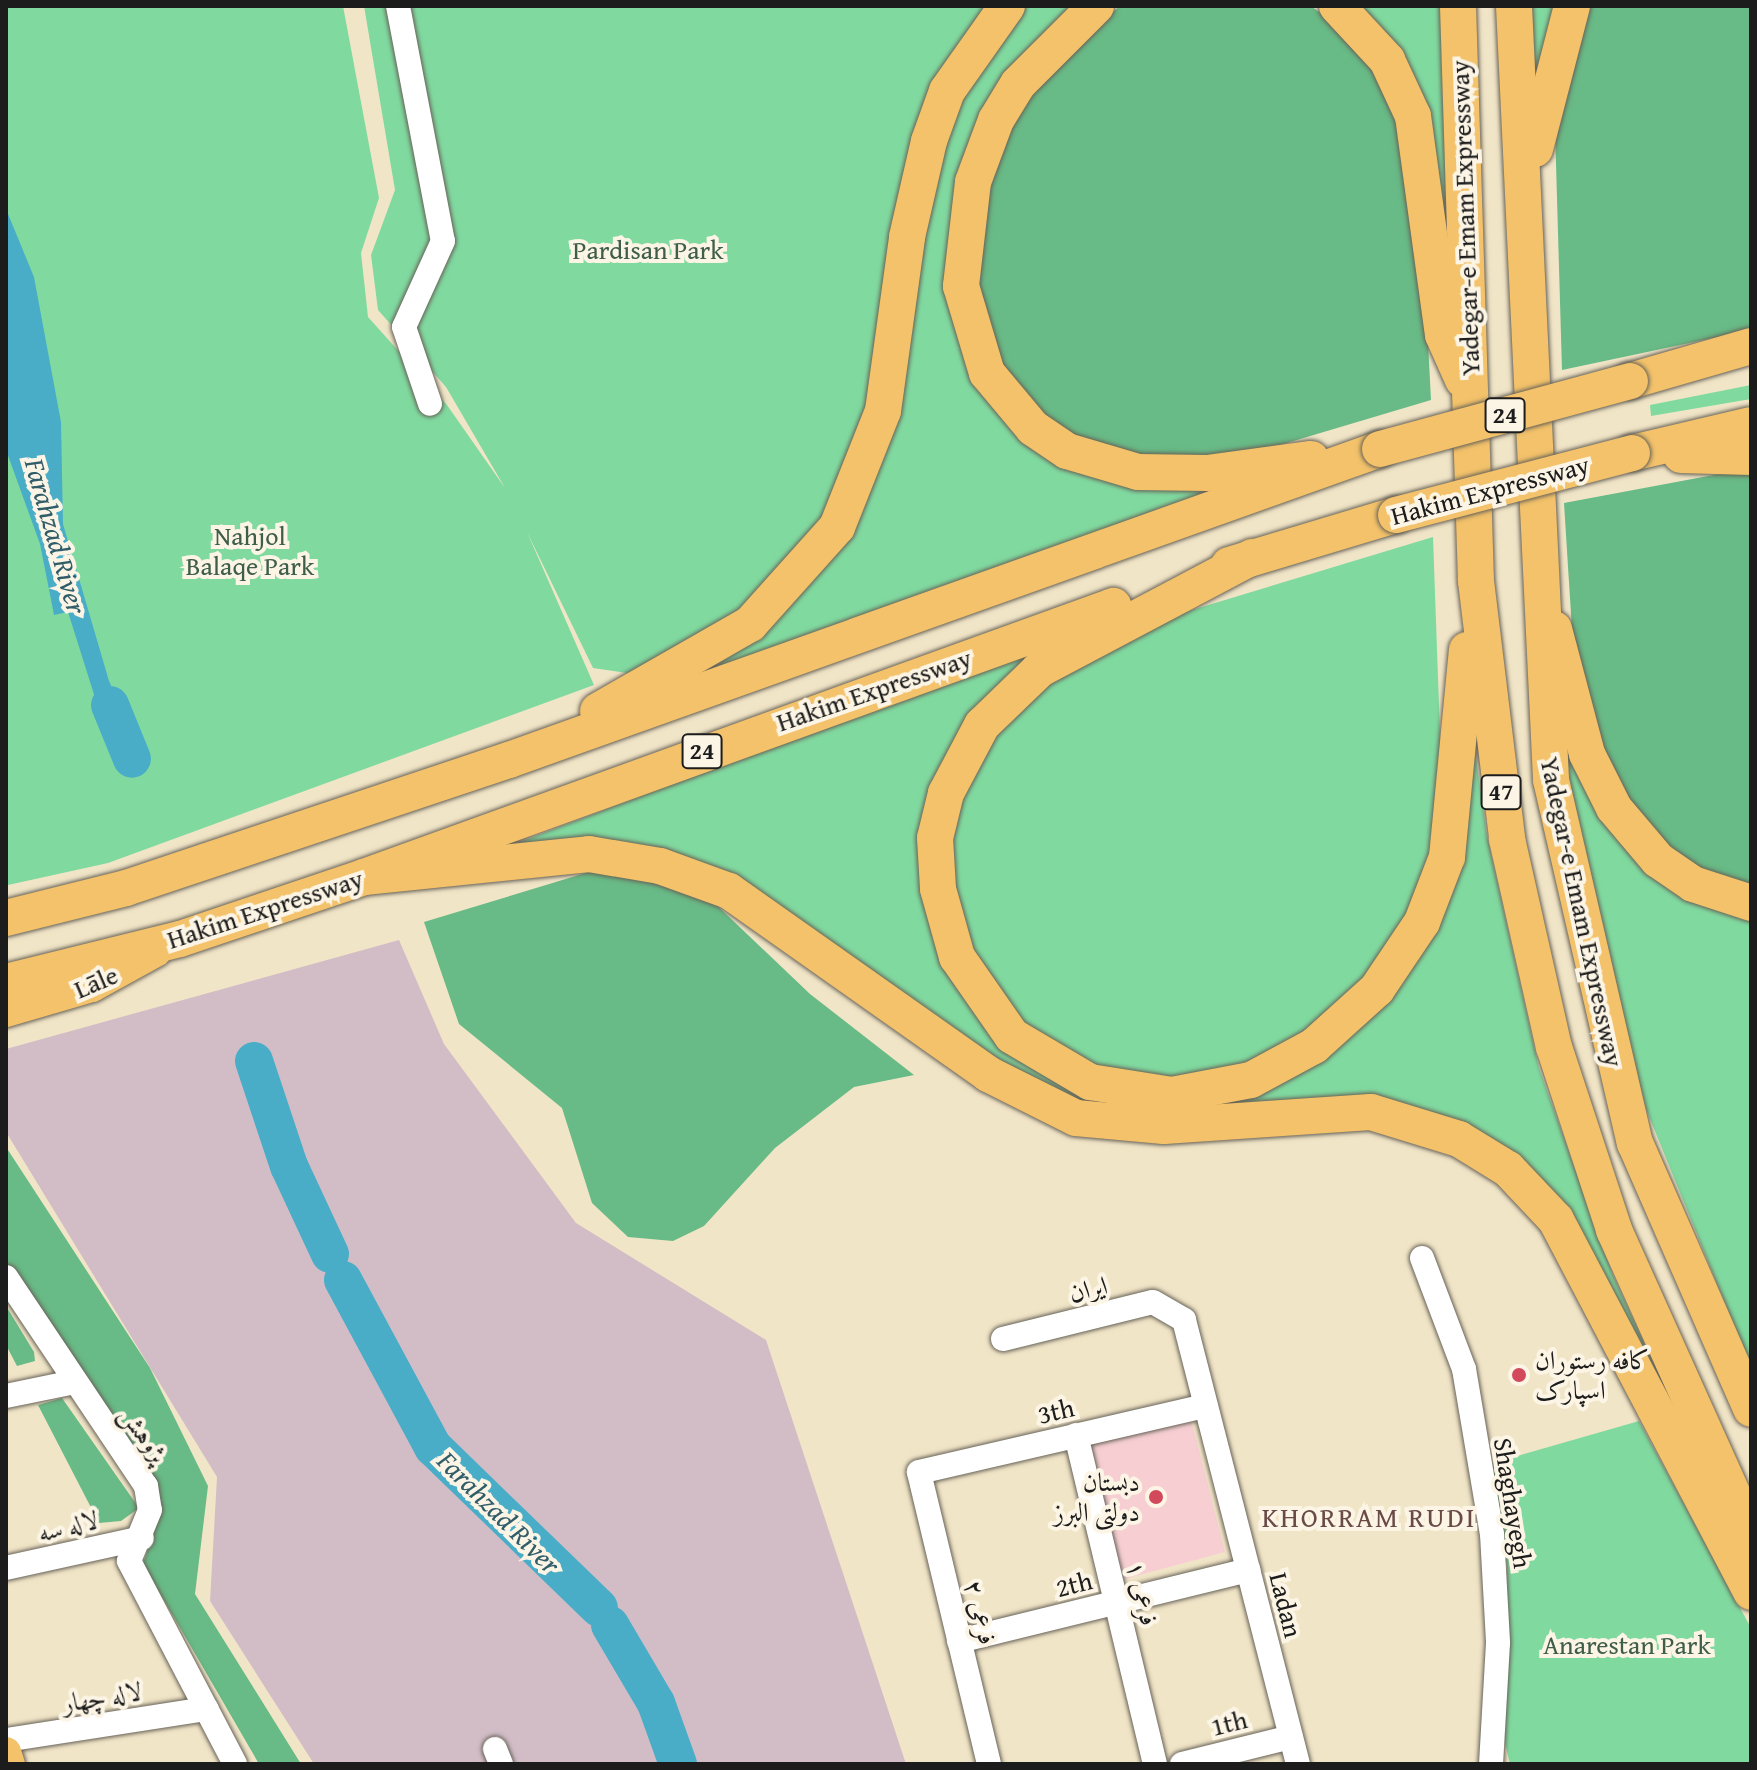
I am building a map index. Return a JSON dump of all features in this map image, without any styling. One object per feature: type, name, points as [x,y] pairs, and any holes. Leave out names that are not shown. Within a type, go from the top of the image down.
[{"type":"highway","points":[[509,760],[750,624],[837,527],[883,411],[907,237],[929,141],[947,91],[1007,6]]},
{"type":"highway","points":[[1096,6],[1018,84],[996,120],[973,182],[961,286],[987,373],[1033,428],[1067,451],[1138,472],[1207,473],[1380,449]]},
{"type":"highway","points":[[1337,6],[1387,60],[1413,116],[1443,335],[1470,395]]},
{"type":"highway","name":"Yadegar-e Emam Expressway","points":[[1458,6],[1476,581],[1507,839],[1554,1047],[1631,1276],[1751,1535]]},
{"type":"highway","name":"Yadegar-e Emam Expressway","points":[[1514,6],[1526,198],[1538,571],[1551,780],[1607,1037],[1647,1178],[1751,1409]]},
{"type":"highway","points":[[1526,198],[1572,6]]},
{"type":"highway","points":[[1630,381],[1751,346]]},
{"type":"highway","name":"Hakim Expressway","points":[[6,918],[126,888],[509,760],[1380,449],[1630,381],[1751,365]]},
{"type":"highway","name":"Hakim Expressway","points":[[6,982],[180,939],[364,877],[1252,557],[1396,515],[1751,425]]},
{"type":"highway","points":[[1632,453],[1751,457]]},
{"type":"highway","points":[[1252,557],[1039,670],[982,725],[946,793],[935,838],[938,889],[957,957],[1012,1036],[1090,1082],[1172,1095],[1251,1080],[1314,1046],[1377,989],[1422,922],[1447,857],[1476,581]]},
{"type":"highway","points":[[1538,571],[1587,754],[1614,808],[1658,860],[1693,884],[1751,903]]},
{"type":"highway","points":[[364,877],[589,854],[660,866],[729,891],[988,1074],[1076,1118],[1164,1126],[1371,1112],[1459,1139],[1508,1169],[1556,1220],[1751,1592]]},
{"type":"main road","name":"Lāle","points":[[6,1012],[92,987],[180,939]]},
{"type":"main road","points":[[6,1752],[10,1764]]},
{"type":"street","points":[[398,6],[443,241],[404,327],[430,404]]},
{"type":"street","points":[[6,905],[126,888]]},
{"type":"street","name":"Shaghayegh","points":[[1422,1258],[1464,1369],[1493,1547],[1498,1643],[1491,1764]]},
{"type":"street","name":"پژوهش","points":[[6,1277],[146,1486],[150,1510],[142,1538],[129,1561],[235,1764]]},
{"type":"street","name":"ایران","points":[[1003,1339],[1153,1302],[1184,1320]]},
{"type":"street","name":"Ladan","points":[[1184,1320],[1298,1764]]},
{"type":"street","points":[[6,1396],[74,1382]]},
{"type":"street","name":"3th","points":[[919,1472],[1206,1406]]},
{"type":"street","name":"فرعی ۱","points":[[1076,1435],[1155,1764]]},
{"type":"street","name":"فرعی ۲","points":[[919,1472],[989,1764]]},
{"type":"street","name":"لاله سه","points":[[6,1568],[142,1538]]},
{"type":"street","name":"2th","points":[[959,1641],[1248,1570]]},
{"type":"street","name":"لاله چهار","points":[[6,1740],[207,1709]]},
{"type":"street","name":"1th","points":[[1182,1764],[1291,1737]]},
{"type":"shaded area","points":[[399,940],[444,1044],[576,1223],[766,1340],[906,1764],[314,1764],[210,1601],[217,1477],[6,1132],[6,1049]]},
{"type":"shaded area","name":"دبستان دولتی البرز","points":[[1183,1420],[1192,1423],[1225,1552],[1121,1580],[1088,1442]]},
{"type":"green space","points":[[6,6],[343,6],[379,198],[361,253],[368,317],[447,405],[505,488],[446,387],[378,310],[371,255],[395,190],[364,6],[992,6],[968,36],[865,431],[811,539],[770,588],[675,653],[627,673],[593,668],[527,532],[594,685],[108,863],[8,885]]},
{"type":"green space","points":[[1021,6],[1080,6],[1279,469],[675,689],[772,621],[833,556],[954,107]]},
{"type":"green space","points":[[1120,6],[1311,6],[1349,34],[1397,105],[1422,228],[1431,400],[1236,458],[1170,463],[1058,430],[1018,394],[980,323],[976,231],[1002,141],[1056,59]]},
{"type":"green space","points":[[1353,6],[1442,6],[1453,338]]},
{"type":"green space","points":[[1530,6],[1559,6],[1533,108]]},
{"type":"green space","points":[[1585,6],[1751,6],[1751,330],[1562,370],[1555,129]]},
{"type":"green space","points":[[1751,385],[1751,399],[1651,416],[1650,405]]},
{"type":"green space","points":[[1751,468],[1751,891],[1675,858],[1614,786],[1573,646],[1564,503]]},
{"type":"green space","points":[[1433,537],[1443,818],[1412,920],[1342,1009],[1263,1061],[1145,1082],[1085,1069],[1022,1033],[983,985],[948,861],[963,781],[1021,698],[1182,613]]},
{"type":"green space","points":[[1068,634],[950,754],[952,978],[1162,1107],[1394,989],[1470,716],[1487,836],[1539,1068],[1612,1273],[1688,1440],[1591,1267],[1459,1125],[1158,1115],[1047,1095],[751,892],[499,850]]},
{"type":"green space","points":[[1557,683],[1751,916],[1751,1367],[1646,1109],[1576,835]]},
{"type":"green space","points":[[602,868],[705,894],[810,994],[914,1075],[854,1087],[775,1148],[704,1226],[673,1241],[628,1237],[592,1203],[562,1108],[459,1024],[424,922]]},
{"type":"green space","points":[[6,1147],[150,1368],[208,1486],[195,1594],[301,1764],[259,1764],[143,1564],[160,1512],[6,1271]]},
{"type":"green space","points":[[6,1306],[34,1352],[35,1361],[17,1366],[6,1345]]},
{"type":"green space","points":[[62,1398],[139,1508],[121,1521],[99,1523],[38,1405]]},
{"type":"green space","name":"Anarestan Park","points":[[1639,1421],[1751,1628],[1751,1764],[1510,1764],[1504,1739],[1507,1566],[1489,1464]]},
{"type":"water","points":[[6,209],[34,277],[61,422],[63,524],[109,681],[140,749],[115,761],[68,612],[54,615],[40,544],[6,450]]},
{"type":"waterway","name":"Farahzad River","points":[[110,705],[132,759]]},
{"type":"waterway","name":"Farahzad River","points":[[254,1061],[289,1166],[330,1254]]},
{"type":"waterway","name":"Farahzad River","points":[[343,1280],[433,1447],[599,1608]]},
{"type":"waterway","name":"Farahzad River","points":[[610,1625],[656,1703],[678,1764]]},
{"type":"place","name":"کافه رستوران اسپارک","points":[[1519,1375]]},
{"type":"place","name":"دبستان دولتی البرز","points":[[1156,1497]]},
{"type":"district","name":"KHORRAM RUDI","points":[[1369,1517]]},
{"type":"park label","name":"Pardisan Park","points":[[648,250]]},
{"type":"park label","name":"Nahjol Balaqe Park","points":[[250,551]]}]
